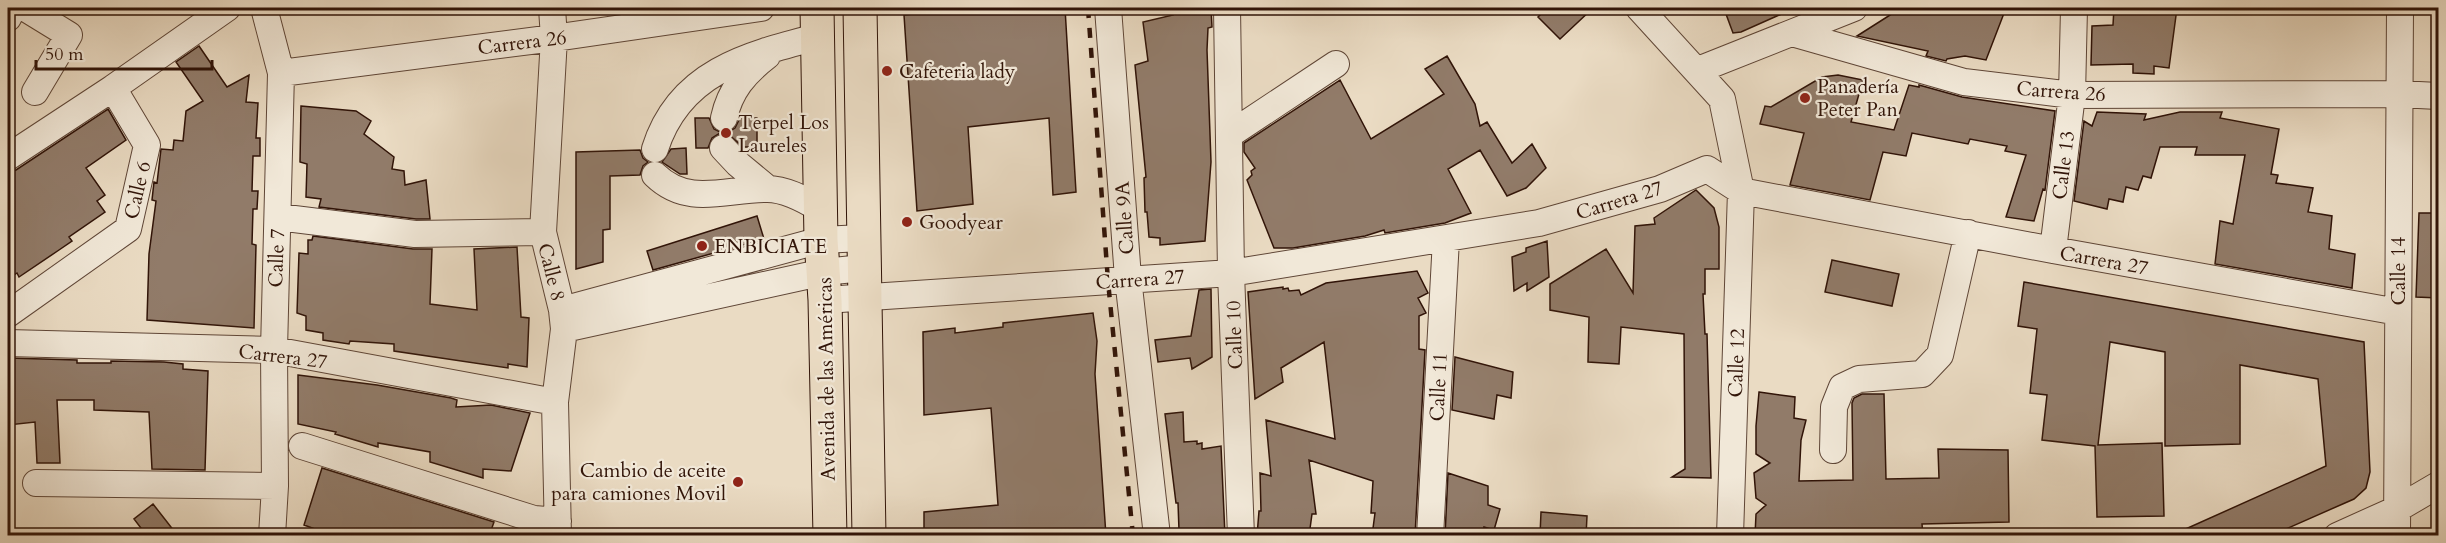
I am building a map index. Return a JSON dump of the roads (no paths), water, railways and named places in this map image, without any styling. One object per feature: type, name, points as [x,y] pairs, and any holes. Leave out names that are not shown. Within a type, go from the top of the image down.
[{"type":"main road","name":"Avenida de las Américas","points":[[860,8],[868,536]]},
{"type":"main road","name":"Avenida de las Américas","points":[[817,22],[830,536]]},
{"type":"street","points":[[8,18],[13,8]]},
{"type":"street","points":[[25,8],[69,35],[35,92]]},
{"type":"street","points":[[8,158],[227,8]]},
{"type":"street","name":"Calle 7","points":[[264,8],[281,73],[273,350],[275,486],[273,524]]},
{"type":"street","name":"Calle 8","points":[[552,8],[554,38],[543,232],[563,319],[555,402],[558,528]]},
{"type":"street","name":"Carrera 26","points":[[281,73],[554,38],[761,8]]},
{"type":"street","name":"Calle 9A","points":[[1108,8],[1128,279],[1157,536]]},
{"type":"street","name":"Calle 10","points":[[1227,8],[1231,273],[1241,536]]},
{"type":"street","name":"Calle 12","points":[[1639,8],[1698,70],[1722,99],[1741,191],[1730,536]]},
{"type":"street","points":[[1698,70],[1854,8]]},
{"type":"street","name":"Calle 13","points":[[2053,250],[2072,95],[2074,8]]},
{"type":"street","name":"Calle 14","points":[[2397,536],[2400,8]]},
{"type":"street","points":[[724,118],[734,88],[750,69],[817,22]]},
{"type":"street","name":"Carrera 26","points":[[1792,33],[1964,82],[2072,95],[2399,94],[2439,96]]},
{"type":"street","points":[[655,149],[659,136],[675,110],[695,86],[731,64],[779,47]]},
{"type":"street","points":[[1228,135],[1336,64]]},
{"type":"street","name":"Calle 6","points":[[8,314],[128,229],[147,145],[113,88]]},
{"type":"street","points":[[723,148],[767,188]]},
{"type":"street","name":"Carrera 27","points":[[563,319],[822,255],[863,268],[1128,279],[1231,273],[1539,223],[1660,189],[1707,169],[1741,191],[2398,312]]},
{"type":"street","points":[[656,175],[664,183],[682,193],[718,194],[767,188],[801,197],[822,255]]},
{"type":"street","points":[[278,217],[415,234],[543,232]]},
{"type":"street","points":[[1833,450],[1834,407],[1842,387],[1859,379],[1922,374],[1940,355],[1968,233]]},
{"type":"street","name":"Calle 11","points":[[1430,536],[1446,239]]},
{"type":"street","name":"Carrera 27","points":[[822,255],[863,268]]},
{"type":"street","name":"Carrera 27","points":[[8,343],[273,350],[555,402]]},
{"type":"street","points":[[302,446],[558,528]]},
{"type":"street","points":[[36,483],[275,486]]},
{"type":"street","points":[[2337,536],[2397,509],[2439,484]]},
{"type":"railway","points":[[1088,8],[1108,281],[1133,536]]},
{"type":"place","name":"Cafeteria lady","points":[[887,71]]},
{"type":"place","name":"Panadería Peter Pan","points":[[1805,98]]},
{"type":"place","name":"Terpel Los Laureles","points":[[726,133]]},
{"type":"place","name":"Goodyear","points":[[907,222]]},
{"type":"place","name":"ENBICIATE","points":[[702,246]]},
{"type":"place","name":"Cambio de aceite para camiones Movil","points":[[738,482]]}]
